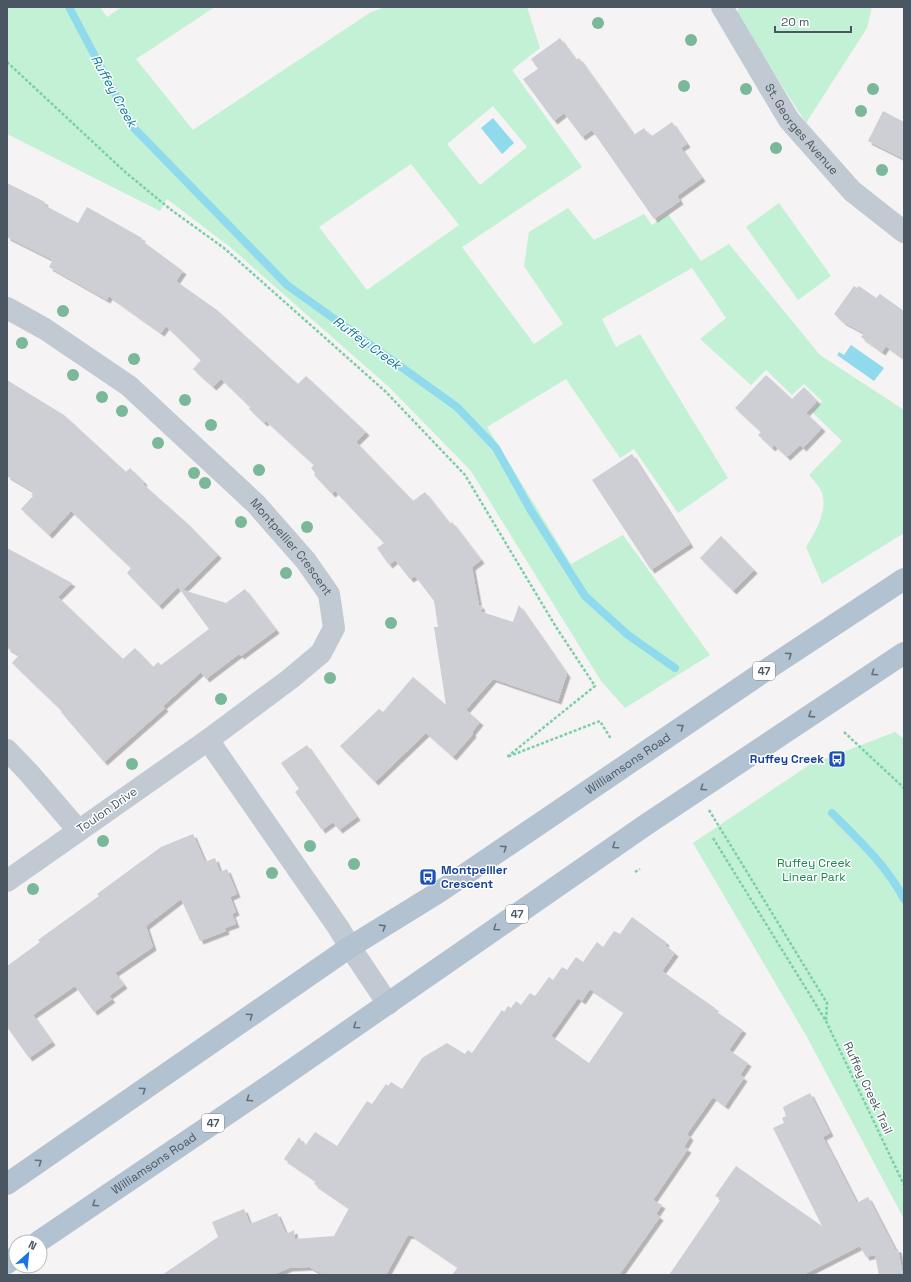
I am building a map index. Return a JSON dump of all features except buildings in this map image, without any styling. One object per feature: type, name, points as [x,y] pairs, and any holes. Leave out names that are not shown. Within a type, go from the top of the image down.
[{"type":"main road","name":"Williamsons Road","points":[[7,1184],[350,947],[439,892],[775,664],[904,579]]},
{"type":"main road","name":"Williamsons Road","points":[[48,1235],[388,1004],[642,828],[904,653]]},
{"type":"street","name":"St. Georges Avenue","points":[[722,7],[790,120],[852,191],[904,232]]},
{"type":"street","name":"Montpellier Crescent","points":[[7,308],[45,329],[129,386],[256,504],[306,562],[329,594],[334,628],[321,654],[208,740]]},
{"type":"street","name":"Toulon Drive","points":[[7,881],[208,740]]},
{"type":"street","points":[[208,740],[332,918],[388,1004]]},
{"type":"street","points":[[7,750],[78,830]]},
{"type":"path","points":[[7,62],[124,171],[170,209],[224,248],[386,392],[465,475],[556,627],[595,686],[507,757],[600,721],[611,739]]},
{"type":"path","points":[[844,732],[904,788]]},
{"type":"path","points":[[698,792],[826,1004],[826,1021]]},
{"type":"path","points":[[713,838],[826,1021]]},
{"type":"path","points":[[636,872],[640,869]]},
{"type":"path","name":"Ruffey Creek Trail","points":[[826,1021],[904,1185]]},
{"type":"green space","points":[[7,7],[100,7],[107,17],[122,7],[215,7],[136,59],[193,130],[371,12],[386,7],[527,7],[540,48],[512,70],[582,167],[462,247],[534,344],[563,324],[524,266],[529,232],[568,208],[594,240],[644,214],[652,225],[668,214],[701,261],[729,244],[820,355],[904,410],[904,533],[822,584],[806,547],[820,522],[823,507],[822,493],[809,475],[842,441],[812,412],[822,401],[804,384],[792,395],[766,370],[751,385],[700,339],[726,318],[692,268],[602,319],[616,347],[640,334],[728,478],[678,513],[634,449],[620,458],[566,379],[487,427],[571,564],[623,535],[710,655],[625,708],[601,681],[471,471],[390,388],[230,247],[167,199],[160,211],[7,134]],"holes":[[[493,106],[527,147],[480,185],[447,144]],[[411,164],[459,225],[367,290],[319,227]]]},
{"type":"green space","points":[[738,7],[872,7],[867,28],[806,123],[738,17]]},
{"type":"green space","points":[[779,203],[831,276],[798,300],[746,227]]},
{"type":"green space","name":"Ruffey Creek Linear Park","points":[[895,732],[904,739],[904,1219],[807,1037],[693,843],[809,765]]},
{"type":"water","points":[[493,118],[514,143],[502,154],[481,128]]},
{"type":"water","points":[[851,345],[884,368],[874,381],[837,355],[839,352],[844,355]]},
{"type":"waterway","name":"Ruffey Creek","points":[[69,7],[132,126],[287,285],[457,407],[496,448],[530,509],[585,596],[628,635],[675,668]]},
{"type":"waterway","name":"Ruffey Creek","points":[[832,813],[881,864],[904,899]]},
{"type":"place","name":"Ruffey Creek","points":[[837,759]]},
{"type":"place","name":"Montpellier Crescent","points":[[428,877]]}]
